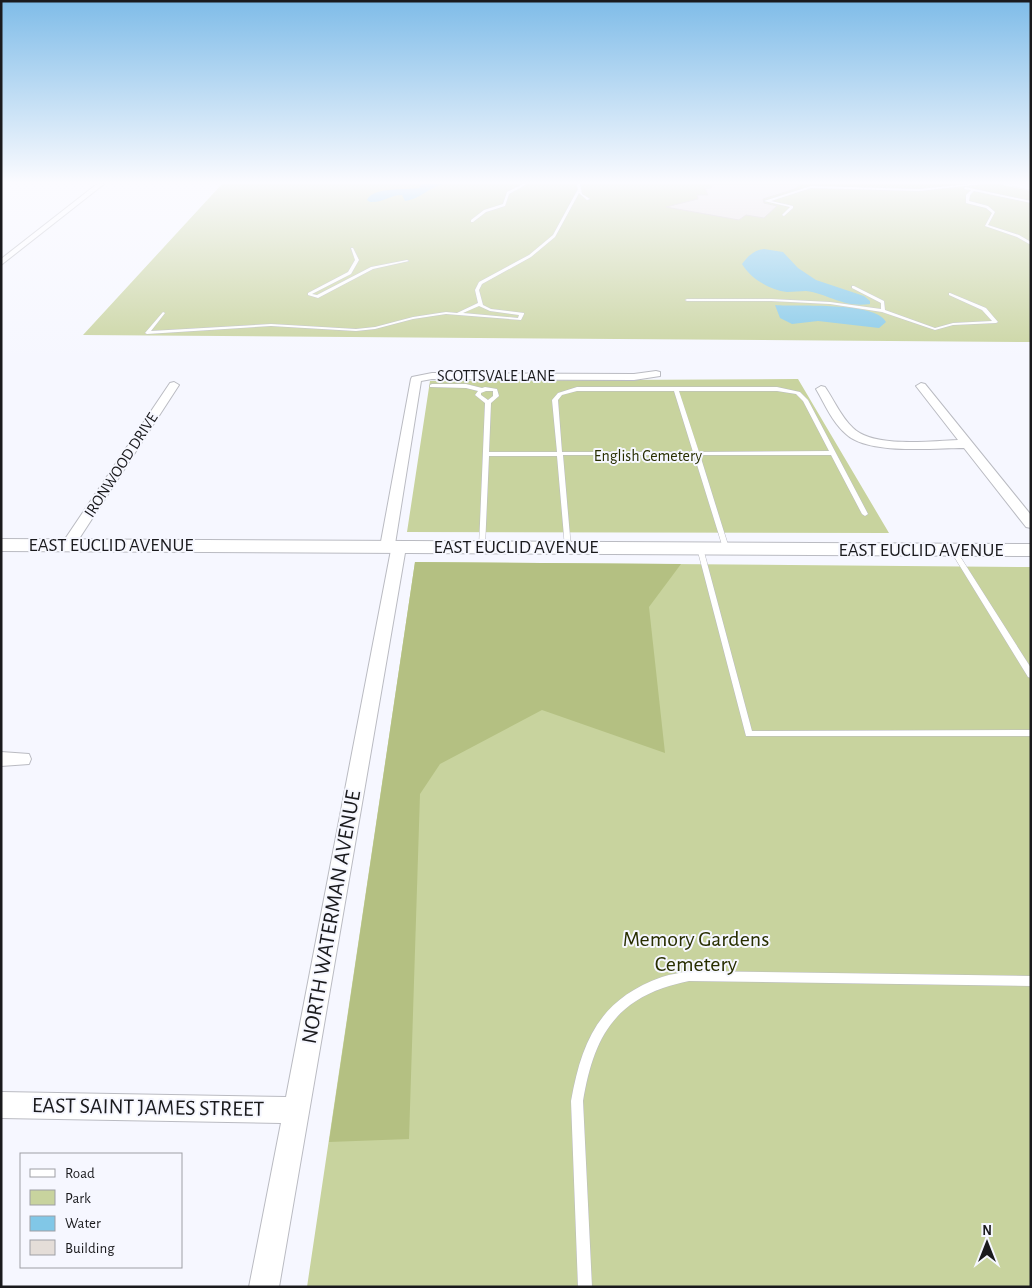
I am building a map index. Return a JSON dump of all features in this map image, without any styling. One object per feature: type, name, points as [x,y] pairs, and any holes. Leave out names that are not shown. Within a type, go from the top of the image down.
[{"type":"main road","name":"EAST EUCLID AVENUE","points":[[1,545],[1031,550]]},
{"type":"street","points":[[1,263],[25,244]]},
{"type":"street","name":"SCOTTSVALE LANE","points":[[393,547],[416,379],[432,376],[634,377],[656,374]]},
{"type":"street","name":"IRONWOOD DRIVE","points":[[68,545],[174,385]]},
{"type":"street","points":[[921,386],[1031,524]]},
{"type":"street","points":[[821,388],[848,429],[856,437],[880,443],[967,444]]},
{"type":"street","name":"NORTH WATERMAN AVENUE","points":[[264,1287],[393,547]]},
{"type":"street","points":[[1,759],[22,759]]},
{"type":"street","name":"EAST SAINT JAMES STREET","points":[[1,1105],[296,1110]]},
{"type":"lane","points":[[163,313],[147,332],[271,325],[356,330],[376,328],[412,318],[459,313],[519,319],[522,314],[490,310],[480,304],[477,290],[480,283],[530,256],[544,244]]},
{"type":"lane","points":[[352,249],[357,260],[350,273],[309,294],[317,297],[372,268],[407,260]]},
{"type":"lane","points":[[853,287],[883,302],[883,311]]},
{"type":"lane","points":[[687,300],[810,302],[883,311],[935,329],[953,324],[996,322],[984,309],[950,294]]},
{"type":"lane","points":[[459,313],[480,304]]},
{"type":"lane","points":[[432,386],[466,386],[482,390],[491,388],[497,392],[488,403],[482,547]]},
{"type":"lane","points":[[568,548],[555,400],[560,394],[577,389],[777,388],[798,393],[805,400],[865,514]]},
{"type":"lane","points":[[676,389],[726,548]]},
{"type":"lane","points":[[482,390],[478,396],[488,403]]},
{"type":"lane","points":[[486,454],[832,452]]},
{"type":"lane","points":[[700,548],[748,734],[1031,733]]},
{"type":"lane","points":[[953,550],[1031,676]]},
{"type":"lane","points":[[585,1287],[577,1101],[580,1077],[600,1029],[615,1009],[628,997],[664,980],[688,976],[1031,981]]},
{"type":"green space","points":[[167,244],[1031,244],[1031,342],[83,335]]},
{"type":"green space","name":"English Cemetery","points":[[798,379],[889,533],[407,532],[430,381]]},
{"type":"green space","name":"Memory Gardens Cemetery","points":[[415,562],[1031,567],[1031,1287],[307,1287]]},
{"type":"green space","points":[[415,562],[681,564],[649,607],[665,753],[542,710],[440,764],[420,794],[409,1139],[329,1142]]},
{"type":"water","points":[[764,249],[783,252],[798,268],[816,280],[864,296],[870,301],[870,304],[852,304],[806,291],[787,292],[768,286],[750,274],[742,264],[751,254]]},
{"type":"water","points":[[775,305],[852,308],[879,315],[886,322],[879,328],[818,321],[792,324],[780,318]]}]
